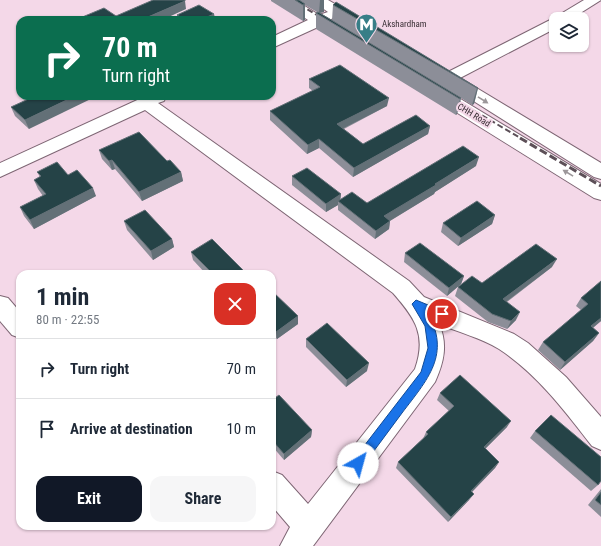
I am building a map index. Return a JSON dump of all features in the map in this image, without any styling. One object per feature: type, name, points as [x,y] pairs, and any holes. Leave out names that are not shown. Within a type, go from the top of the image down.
[{"type":"street","points":[[285,0],[359,45]]},
{"type":"street","points":[[318,0],[371,31]]},
{"type":"street","points":[[573,12],[594,0]]},
{"type":"street","points":[[276,41],[338,12]]},
{"type":"street","name":"CHH Road","points":[[549,25],[441,74],[601,172]]},
{"type":"street","name":"CHH Road","points":[[419,82],[601,193]]},
{"type":"street","points":[[0,171],[150,100]]},
{"type":"street","points":[[153,100],[401,287],[416,304],[429,325],[433,348],[426,374],[302,536],[276,492]]},
{"type":"street","points":[[416,304],[506,341],[519,350],[537,364],[601,437]]},
{"type":"street","points":[[0,305],[16,323]]},
{"type":"building","points":[[153,0],[185,0],[150,16],[116,16]]},
{"type":"building","points":[[295,0],[299,0],[305,4],[303,5]]},
{"type":"building","points":[[336,2],[478,88],[333,5]]},
{"type":"building","points":[[199,5],[214,14],[209,16],[177,15]]},
{"type":"building","points":[[104,8],[116,16],[85,16]]},
{"type":"building","points":[[318,12],[461,98],[460,99],[316,13]]},
{"type":"building","points":[[340,65],[389,98],[337,124],[363,144],[416,115],[430,126],[354,168],[319,139],[308,145],[270,111],[320,87],[309,79]]},
{"type":"building","points":[[26,100],[67,100],[25,120],[11,107]]},
{"type":"building","points":[[139,132],[167,161],[170,160],[181,172],[139,192],[112,160],[109,161],[99,150]]},
{"type":"building","points":[[463,146],[479,157],[384,216],[390,221],[376,231],[338,201],[352,192],[367,203]]},
{"type":"building","points":[[57,162],[68,175],[77,170],[93,188],[30,220],[20,207],[46,194],[34,180],[41,176],[37,172]]},
{"type":"building","points":[[307,168],[341,194],[326,204],[292,176]]},
{"type":"building","points":[[477,201],[495,215],[461,238],[443,223]]},
{"type":"building","points":[[145,210],[172,239],[151,251],[124,221]]},
{"type":"building","points":[[212,239],[243,270],[209,270],[191,252]]},
{"type":"building","points":[[420,243],[464,276],[449,288],[405,253]]},
{"type":"building","points":[[536,244],[557,259],[503,299],[520,312],[511,321],[492,314],[458,287],[472,276],[482,283]]},
{"type":"building","points":[[601,281],[601,318],[591,326],[599,333],[565,362],[543,342],[588,304],[581,298]]},
{"type":"building","points":[[276,295],[298,316],[276,332]]},
{"type":"building","points":[[327,323],[369,363],[347,380],[306,339]]},
{"type":"building","points":[[460,375],[511,421],[484,447],[499,462],[471,491],[474,494],[451,517],[398,462],[428,434],[426,432],[454,406],[440,393]]},
{"type":"building","points":[[279,395],[312,430],[284,454],[276,445],[276,397]]},
{"type":"building","points":[[551,415],[601,457],[601,481],[598,485],[535,431]]},
{"type":"building","points":[[601,492],[601,505],[595,500]]},
{"type":"railway","points":[[292,0],[325,20]]},
{"type":"railway","points":[[451,97],[522,139]]},
{"type":"railway","points":[[520,138],[601,186]]},
{"type":"place","name":"Akshardham","points":[[367,44]]},
{"type":"route","points":[[358,463],[426,374],[433,348],[429,325],[416,304],[442,314]]}]
